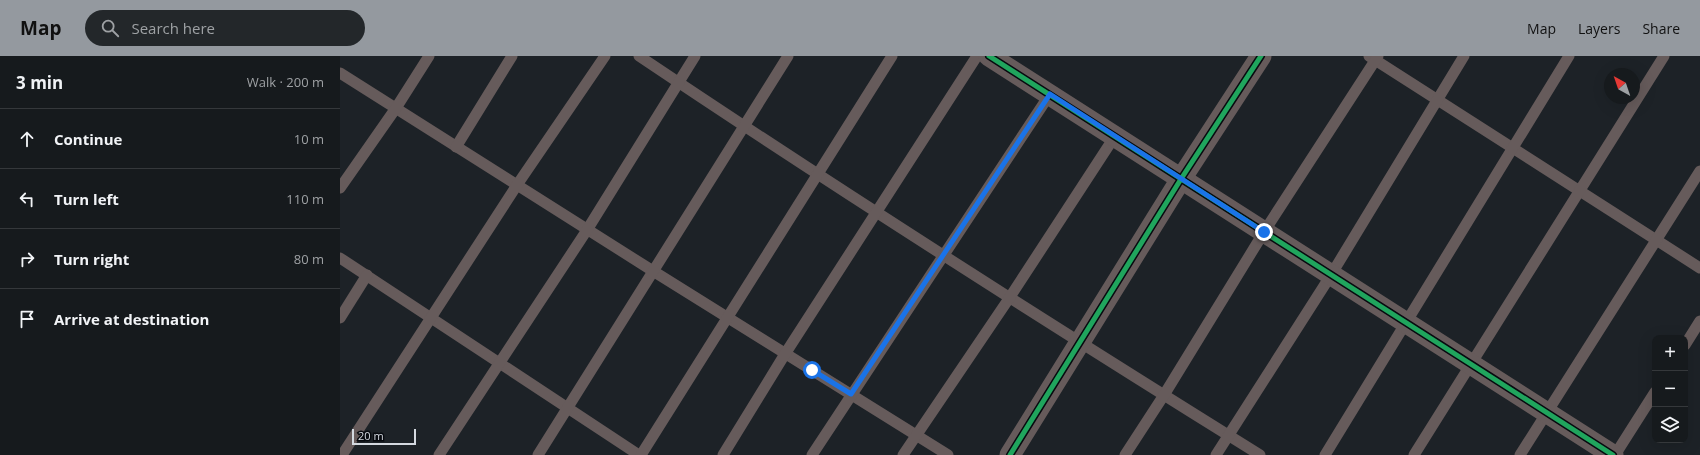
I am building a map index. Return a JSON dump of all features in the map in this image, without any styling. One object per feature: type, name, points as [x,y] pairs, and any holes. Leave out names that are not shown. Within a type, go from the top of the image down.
[{"type":"street","points":[[989,56],[1614,455]]},
{"type":"street","points":[[1010,455],[1182,179],[1261,56]]},
{"type":"lane","points":[[340,188],[396,108],[429,56]]},
{"type":"lane","points":[[456,146],[512,56]]},
{"type":"lane","points":[[344,453],[432,319],[517,185],[605,56]]},
{"type":"lane","points":[[639,56],[744,127],[876,212],[1260,455]]},
{"type":"lane","points":[[439,455],[587,230],[695,56]]},
{"type":"lane","points":[[538,455],[788,56]]},
{"type":"lane","points":[[340,258],[640,455],[892,56]]},
{"type":"lane","points":[[723,455],[785,354],[977,56]]},
{"type":"lane","points":[[1216,455],[1331,275],[1464,56]]},
{"type":"lane","points":[[1325,455],[1569,56]]},
{"type":"lane","points":[[1414,455],[1664,56]]},
{"type":"lane","points":[[1125,455],[1164,395],[1374,57],[1437,100],[1700,268]]},
{"type":"lane","points":[[340,73],[727,318],[948,455]]},
{"type":"lane","points":[[812,455],[943,254],[1050,94]]},
{"type":"lane","points":[[903,455],[1010,297],[1115,136]]},
{"type":"lane","points":[[1520,455],[1700,171]]},
{"type":"lane","points":[[340,318],[367,275]]},
{"type":"lane","points":[[1688,340],[1700,321]]},
{"type":"lane","points":[[1614,455],[1652,397]]},
{"type":"cycle path","points":[[989,56],[1613,455]]},
{"type":"cycle path","points":[[1010,455],[1181,179],[1261,56]]},
{"type":"route","points":[[812,370],[851,394],[1050,94],[1264,232]]}]
